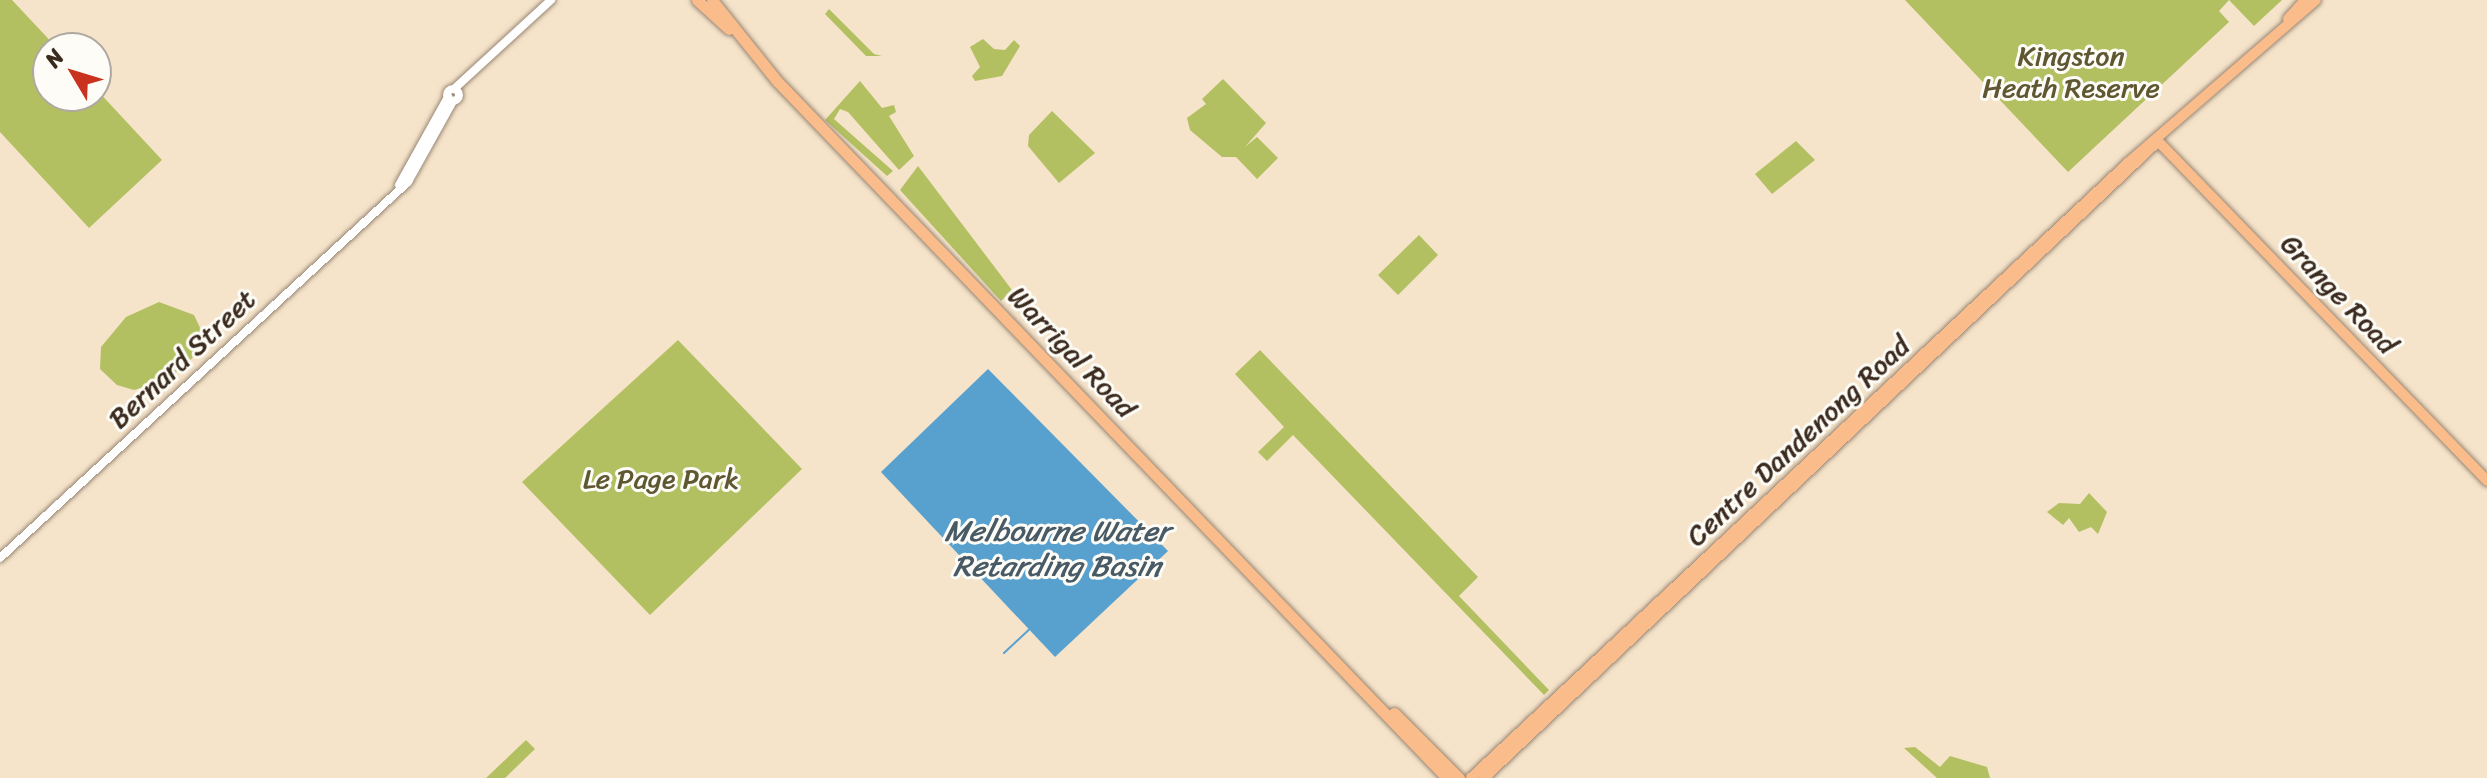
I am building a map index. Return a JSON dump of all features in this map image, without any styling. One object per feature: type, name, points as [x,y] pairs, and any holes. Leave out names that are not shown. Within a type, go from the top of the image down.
[{"type":"highway","name":"Warrigal Road","points":[[697,0],[735,34],[1447,778]]},
{"type":"highway","name":"Warrigal Road","points":[[712,0],[735,34]]},
{"type":"highway","name":"Warrigal Road","points":[[1376,701],[1459,778]]},
{"type":"main road","name":"Centre Dandenong Road","points":[[2287,21],[2305,0]]},
{"type":"main road","name":"Centre Dandenong Road","points":[[1471,778],[2157,140],[2287,21],[2316,0]]},
{"type":"main road","name":"Centre Dandenong Road","points":[[1484,778],[2098,203],[2157,140]]},
{"type":"main road","name":"Grange Road","points":[[2157,140],[2487,481]]},
{"type":"street","name":"Bernard Street","points":[[0,558],[393,192],[453,95],[551,0]]},
{"type":"green space","points":[[0,0],[12,0],[42,32],[32,32],[32,112],[112,112],[112,106],[162,160],[89,228],[0,132]]},
{"type":"green space","name":"Kingston Heath Reserve","points":[[1905,0],[2229,0],[2219,11],[2229,22],[2068,172]]},
{"type":"green space","name":"Kingston Heath Reserve","points":[[2229,0],[2282,0],[2254,26]]},
{"type":"green space","points":[[829,9],[874,54],[882,56],[866,56],[825,14]]},
{"type":"green space","points":[[983,39],[994,49],[1005,50],[1014,40],[1020,46],[1002,76],[975,81],[972,76],[980,67],[970,47]]},
{"type":"green space","points":[[1223,79],[1266,123],[1245,147],[1257,137],[1278,158],[1257,179],[1236,157],[1222,157],[1190,130],[1187,118],[1206,104],[1202,99]]},
{"type":"green space","points":[[860,81],[882,108],[894,105],[896,112],[889,116],[914,156],[899,170],[848,112],[840,109],[834,119],[893,171],[887,176],[825,120]]},
{"type":"green space","points":[[1052,111],[1095,153],[1059,183],[1028,146],[1029,135]]},
{"type":"green space","points":[[1796,141],[1815,160],[1772,194],[1755,174]]},
{"type":"green space","points":[[918,166],[1012,290],[1001,301],[900,190]]},
{"type":"green space","points":[[1419,235],[1438,255],[1398,295],[1378,275]]},
{"type":"green space","points":[[159,302],[194,315],[203,334],[198,353],[168,380],[134,390],[117,385],[100,369],[101,347],[126,317]]},
{"type":"green space","name":"Le Page Park","points":[[678,340],[802,469],[650,615],[522,482]]},
{"type":"green space","points":[[1260,350],[1478,577],[1459,596],[1549,690],[1544,695],[1293,435],[1267,461],[1258,452],[1284,427],[1235,374]]},
{"type":"green space","points":[[2089,493],[2107,512],[2098,534],[2091,527],[2079,532],[2069,518],[2063,525],[2047,512],[2059,503],[2080,504]]},
{"type":"green space","points":[[526,740],[535,749],[505,778],[486,778]]},
{"type":"green space","points":[[1915,747],[1940,767],[1950,756],[1987,767],[1990,778],[1937,778],[1904,748]]},
{"type":"water","name":"Melbourne Water Retarding Basin","points":[[988,369],[1168,551],[1055,657],[881,472]]},
{"type":"waterway","points":[[1004,653],[1029,630]]}]
